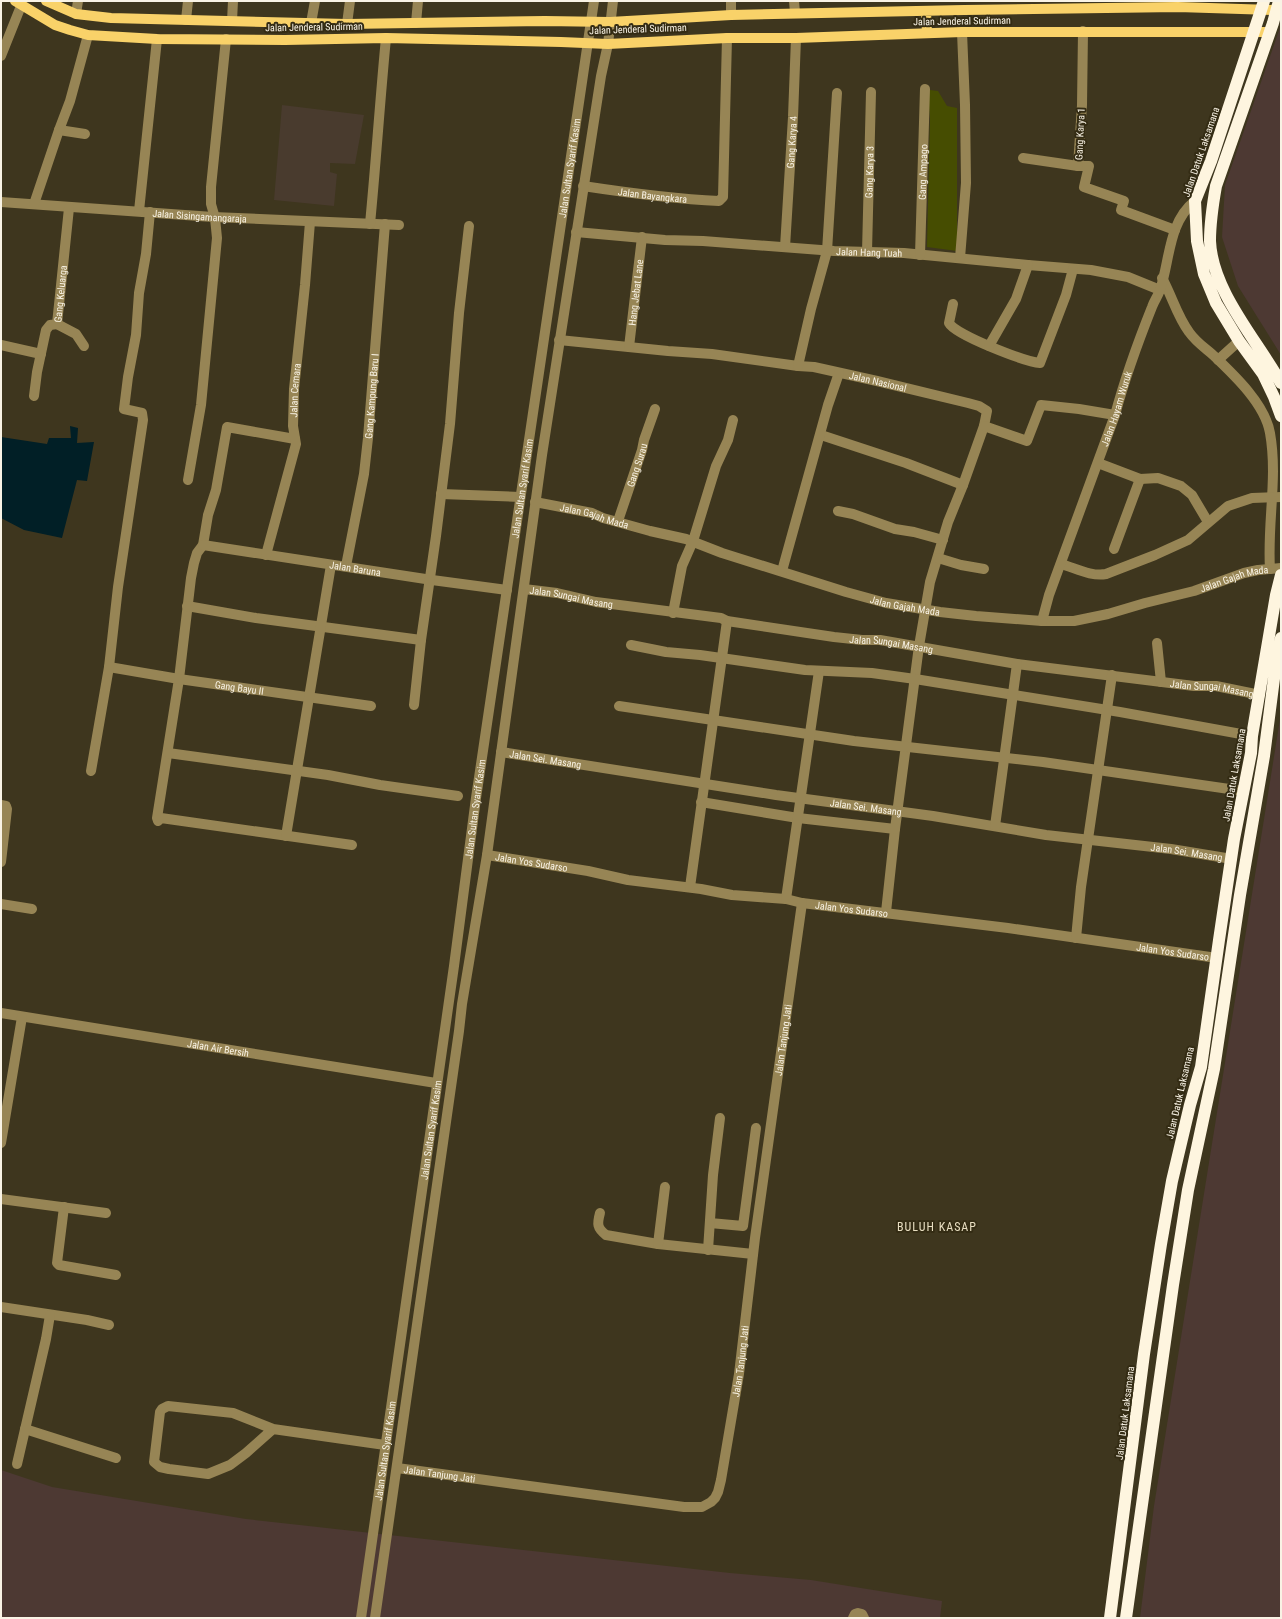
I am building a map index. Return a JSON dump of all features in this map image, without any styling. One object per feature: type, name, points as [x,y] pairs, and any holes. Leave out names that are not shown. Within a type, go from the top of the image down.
[{"type":"highway","name":"Jalan Datuk Laksamana","points":[[1263,6],[1211,161],[1195,201],[1197,241],[1204,274],[1216,303],[1239,342],[1263,374],[1281,416]]},
{"type":"highway","points":[[1277,6],[1270,32],[1216,186],[1210,241],[1214,263],[1224,289],[1281,383]]},
{"type":"highway","name":"Jalan Datuk Laksamana","points":[[1110,1618],[1144,1354],[1161,1244],[1172,1181],[1190,1105],[1201,1067],[1243,791],[1276,594],[1281,575]]},
{"type":"highway","points":[[1126,1618],[1173,1285],[1188,1190],[1214,1069],[1240,895],[1264,756],[1276,663],[1281,638]]},
{"type":"highway","points":[[1250,753],[1264,756]]},
{"type":"highway","points":[[1201,1067],[1214,1069]]},
{"type":"main road","name":"Jalan Jenderal Sudirman","points":[[46,1],[76,14],[111,18],[347,24],[610,22],[731,15],[926,11],[964,6],[1178,4],[1277,6]]},
{"type":"main road","name":"Jalan Jenderal Sudirman","points":[[18,3],[55,25],[88,35],[157,39],[285,40],[386,38],[608,44],[727,38],[796,38],[962,32],[1270,32]]},
{"type":"main road","points":[[926,11],[926,33]]},
{"type":"street","points":[[76,14],[78,1]]},
{"type":"street","points":[[186,20],[188,1]]},
{"type":"street","points":[[232,21],[233,1]]},
{"type":"street","points":[[311,23],[315,1]]},
{"type":"street","points":[[347,24],[350,1]]},
{"type":"street","points":[[416,23],[418,1]]},
{"type":"street","name":"Jalan Sultan Syarif Kasim","points":[[360,1618],[454,966],[476,798],[594,1]]},
{"type":"street","name":"Jalan Sultan Syarif Kasim","points":[[375,1618],[462,1004],[487,854],[535,502],[583,186],[601,76],[608,44],[613,1]]},
{"type":"street","points":[[731,1],[731,15]]},
{"type":"street","points":[[794,1],[795,13]]},
{"type":"street","points":[[1,56],[18,3]]},
{"type":"street","name":"Gang Karya 1","points":[[1083,31],[1082,105],[1078,166],[1089,166],[1084,186],[1085,188],[1124,201],[1121,210],[1125,212],[1175,230]]},
{"type":"street","points":[[960,258],[966,183],[962,32]]},
{"type":"street","points":[[34,204],[70,101],[88,35]]},
{"type":"street","points":[[370,224],[386,38]]},
{"type":"street","name":"Jalan Bayangkara","points":[[583,186],[646,196],[685,200],[721,200],[723,197],[724,172],[727,38]]},
{"type":"street","name":"Gang Karya 4","points":[[784,247],[793,124],[796,38]]},
{"type":"street","points":[[138,211],[157,39]]},
{"type":"street","points":[[188,480],[198,423],[217,238],[211,204],[211,187],[226,39]]},
{"type":"street","name":"Gang Ampago","points":[[920,255],[925,89]]},
{"type":"street","name":"Gang Karya 3","points":[[866,252],[871,92]]},
{"type":"street","points":[[798,366],[811,309],[827,251],[837,93]]},
{"type":"street","points":[[59,130],[85,134]]},
{"type":"street","points":[[1023,158],[1078,166]]},
{"type":"street","name":"Jalan Hayam Wuruk","points":[[1042,621],[1048,594],[1061,564],[1065,547],[1098,462],[1152,307],[1160,290],[1175,230],[1184,210],[1195,201]]},
{"type":"street","name":"Jalan Sisingamangaraja","points":[[1,202],[213,217],[399,225]]},
{"type":"street","name":"Gang Keluarga","points":[[34,396],[46,330],[50,325],[57,324],[69,208]]},
{"type":"street","points":[[91,771],[109,667],[118,587],[144,414],[142,412],[124,409],[136,335],[139,293],[146,254],[150,212]]},
{"type":"street","name":"Jalan Cemara","points":[[266,555],[296,444],[293,426],[294,388],[310,222]]},
{"type":"street","name":"Gang Kampung Baru I","points":[[346,566],[364,474],[385,224]]},
{"type":"street","points":[[414,705],[421,640],[450,424],[469,226]]},
{"type":"street","name":"Jalan Hang Tuah","points":[[576,232],[665,240],[827,251],[920,255],[1091,270],[1128,277],[1160,290]]},
{"type":"street","name":"Hang Jebat Lane","points":[[629,347],[642,237]]},
{"type":"street","points":[[989,346],[1016,299],[1028,265]]},
{"type":"street","points":[[953,304],[949,320],[950,326],[972,339],[989,346],[1031,361],[1041,362],[1066,295],[1073,269]]},
{"type":"street","points":[[1162,278],[1169,289],[1182,321],[1189,333],[1236,378],[1263,414],[1270,431],[1277,475],[1277,497],[1269,549],[1270,569]]},
{"type":"street","points":[[57,324],[76,334],[84,346]]},
{"type":"street","name":"Jalan Nasional","points":[[559,340],[668,352],[712,354],[814,367],[979,406],[987,411],[984,426],[964,485],[954,506],[938,558],[936,559],[925,610],[905,748],[886,912]]},
{"type":"street","points":[[1218,360],[1239,342]]},
{"type":"street","points":[[1,345],[41,354]]},
{"type":"street","points":[[782,571],[828,406],[839,373]]},
{"type":"street","points":[[984,426],[1027,441],[1041,405],[1079,408],[1115,414]]},
{"type":"street","name":"Gang Surau","points":[[618,521],[642,453],[644,440],[655,409]]},
{"type":"street","points":[[673,613],[682,566],[692,541],[716,466],[728,440],[733,420]]},
{"type":"street","points":[[295,439],[227,427],[216,490],[208,515],[203,545],[197,553],[194,563],[187,606],[179,679],[168,754],[157,810],[157,818],[158,821],[161,818],[352,845]]},
{"type":"street","points":[[821,435],[906,463],[964,485]]},
{"type":"street","points":[[1098,462],[1140,480],[1158,478],[1181,486],[1192,495],[1208,522]]},
{"type":"street","points":[[1114,549],[1140,480]]},
{"type":"street","points":[[440,494],[520,497]]},
{"type":"street","points":[[1061,564],[1085,572],[1102,575],[1106,574],[1155,555],[1188,540],[1228,506],[1236,502],[1252,498],[1277,497]]},
{"type":"street","name":"Jalan Gajah Mada","points":[[535,502],[592,513],[602,518],[618,521],[650,532],[692,541],[722,553],[879,601],[925,610],[976,616],[1042,621],[1074,620],[1108,614],[1194,590],[1244,573],[1281,568]]},
{"type":"street","points":[[838,511],[853,514],[895,528],[943,540]]},
{"type":"street","name":"Jalan Baruna","points":[[203,545],[507,590]]},
{"type":"street","points":[[938,558],[961,565],[984,569]]},
{"type":"street","points":[[286,836],[331,565]]},
{"type":"street","name":"Jalan Sungai Masang","points":[[524,589],[673,613],[722,618],[727,621],[834,637],[880,640],[1017,664],[1194,686],[1216,686],[1260,695]]},
{"type":"street","points":[[187,606],[421,640]]},
{"type":"street","points":[[690,887],[727,621]]},
{"type":"street","points":[[1157,643],[1161,682]]},
{"type":"street","points":[[631,645],[666,652],[819,671],[872,673],[915,679],[1012,694],[1252,736]]},
{"type":"street","points":[[995,826],[1017,664]]},
{"type":"street","name":"Gang Bayu II","points":[[109,667],[179,679],[371,706]]},
{"type":"street","points":[[786,899],[819,671]]},
{"type":"street","points":[[1076,938],[1081,887],[1112,675]]},
{"type":"street","points":[[619,706],[905,748],[1004,758],[1243,791]]},
{"type":"street","name":"Jalan Sei. Masang","points":[[501,752],[776,795],[898,811],[1046,835],[1171,849],[1232,859]]},
{"type":"street","points":[[168,754],[298,771],[476,798]]},
{"type":"street","points":[[774,813],[776,795]]},
{"type":"street","points":[[701,802],[798,818],[895,829]]},
{"type":"street","points":[[834,823],[837,804]]},
{"type":"street","points":[[1,805],[6,806],[7,809],[1,862]]},
{"type":"street","name":"Jalan Yos Sudarso","points":[[487,854],[588,871],[628,880],[690,887],[732,895],[786,899],[802,903],[886,912],[1217,958]]},
{"type":"street","name":"Jalan Tanjung Jati","points":[[397,1468],[684,1507],[702,1507],[711,1502],[718,1492],[721,1480],[739,1374],[753,1254],[802,903]]},
{"type":"street","points":[[1,904],[32,909]]},
{"type":"street","name":"Jalan Air Bersih","points":[[1,1013],[436,1083]]},
{"type":"street","points":[[1,1143],[22,1017]]},
{"type":"street","points":[[708,1250],[713,1175],[720,1118]]},
{"type":"street","points":[[710,1223],[744,1226],[756,1128]]},
{"type":"street","points":[[424,1178],[437,1180]]},
{"type":"street","points":[[658,1244],[665,1186]]},
{"type":"street","points":[[1,1199],[106,1213]]},
{"type":"street","points":[[64,1207],[57,1263],[59,1265],[116,1275]]},
{"type":"street","points":[[600,1213],[598,1226],[606,1235],[658,1244],[753,1254]]},
{"type":"street","points":[[1,1307],[87,1320],[109,1325]]},
{"type":"street","points":[[17,1464],[44,1351],[50,1315]]},
{"type":"street","points":[[273,1428],[246,1454],[230,1465],[208,1474],[164,1468],[160,1467],[154,1462],[160,1412],[165,1406],[232,1413],[273,1428],[385,1445]]},
{"type":"street","points":[[25,1429],[116,1458]]},
{"type":"street","points":[[853,1618],[855,1614],[858,1613],[862,1614],[864,1618]]},
{"type":"shaded area","points":[[1281,25],[1281,355],[1238,286],[1222,237],[1225,185]]},
{"type":"shaded area","points":[[282,105],[364,115],[355,164],[330,163],[330,172],[337,174],[334,206],[274,200]]},
{"type":"shaded area","points":[[1281,713],[1281,1618],[1140,1618],[1154,1506]]},
{"type":"shaded area","points":[[1,1470],[52,1487],[246,1519],[730,1573],[811,1580],[942,1601],[940,1618],[1,1618]]},
{"type":"green space","points":[[930,90],[938,91],[947,106],[957,108],[957,251],[927,247],[930,118],[928,94]]},
{"type":"water","points":[[70,426],[78,428],[77,443],[94,442],[87,481],[77,480],[62,538],[24,530],[1,518],[1,437],[47,444],[49,438],[71,438]]},
{"type":"district","name":"BULUH KASAP","points":[[937,1227]]}]
